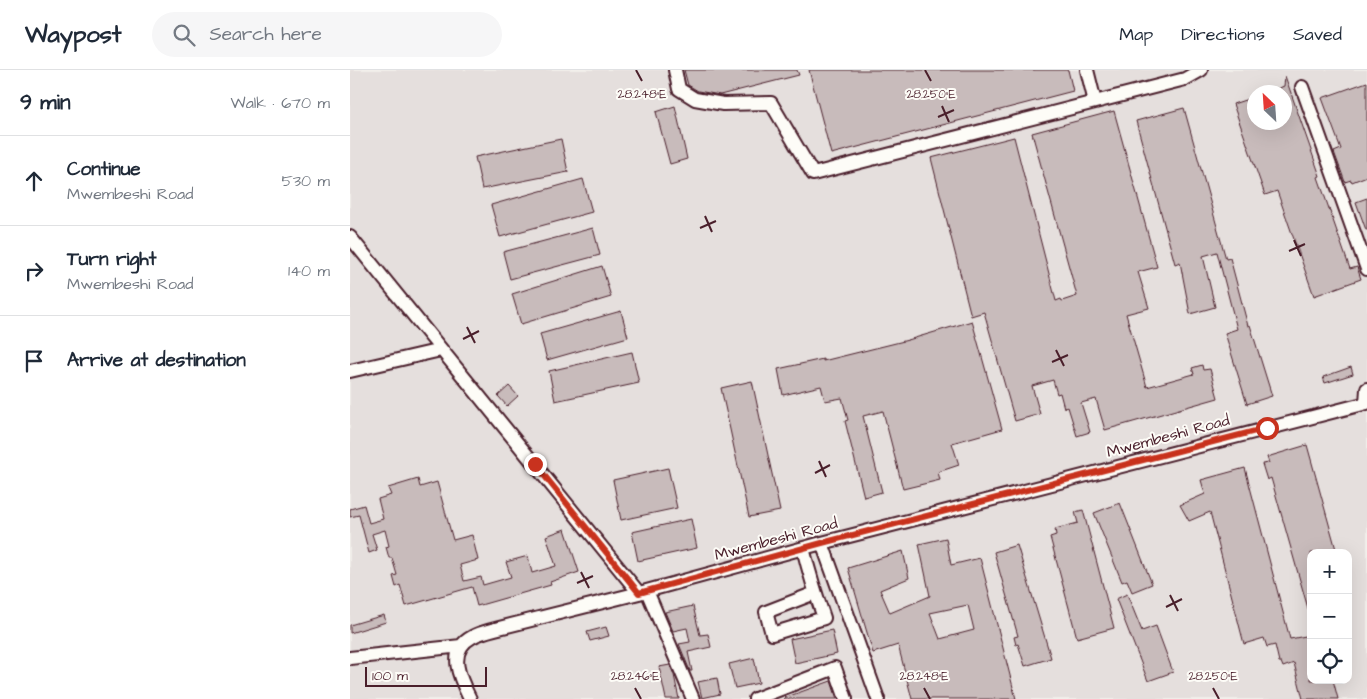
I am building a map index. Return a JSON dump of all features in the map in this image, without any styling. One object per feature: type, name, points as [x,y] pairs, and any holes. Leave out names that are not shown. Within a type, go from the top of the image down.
[{"type":"street","points":[[675,70],[679,89],[695,99],[724,104],[772,103],[813,174],[1185,79],[1201,70]]},
{"type":"street","points":[[1087,70],[1095,102]]},
{"type":"street","points":[[1302,87],[1367,270]]},
{"type":"street","points":[[350,237],[441,350],[643,592],[692,699]]},
{"type":"street","points":[[350,371],[441,350]]},
{"type":"street","points":[[1367,389],[1367,403]]},
{"type":"street","name":"Mwembeshi Road","points":[[461,646],[472,637],[495,629],[1367,403]]},
{"type":"street","points":[[822,543],[878,699]]},
{"type":"street","points":[[803,548],[815,593]]},
{"type":"street","points":[[350,658],[461,646]]},
{"type":"street","points":[[461,646],[456,656],[457,666],[461,681],[470,699]]},
{"type":"street","points":[[762,698],[835,668],[846,699]]},
{"type":"shaded area","points":[[350,70],[1367,70],[1367,699],[350,699]]},
{"type":"building","points":[[684,70],[797,70],[799,75],[720,95],[698,91],[688,85]]},
{"type":"building","points":[[809,70],[1068,70],[1073,91],[831,154]]},
{"type":"building","points":[[1285,76],[1288,85],[1284,85]]},
{"type":"building","points":[[1367,82],[1367,176],[1352,182],[1351,180],[1345,182],[1334,152],[1341,149],[1322,98]]},
{"type":"building","points":[[1292,96],[1350,269],[1357,267],[1361,279],[1314,296],[1277,191],[1265,195],[1233,104],[1247,99],[1247,130],[1292,130]]},
{"type":"building","points":[[675,106],[687,159],[670,164],[656,112]]},
{"type":"building","points":[[1184,108],[1226,259],[1230,258],[1248,326],[1250,325],[1272,396],[1247,404],[1225,333],[1237,329],[1217,252],[1203,256],[1215,307],[1190,314],[1180,262],[1175,264],[1136,121]]},
{"type":"building","points":[[1114,111],[1157,267],[1138,272],[1149,308],[1126,314],[1147,387],[1194,374],[1192,368],[1202,365],[1203,370],[1210,369],[1218,398],[1105,430],[1096,399],[1081,403],[1090,432],[1077,436],[1068,407],[1064,408],[1060,393],[1057,394],[1053,380],[1032,386],[1040,414],[1015,421],[984,312],[971,316],[931,158],[1014,137],[1056,301],[1061,299],[1062,301],[1077,296],[1032,133]]},
{"type":"building","points":[[561,139],[568,172],[482,189],[475,157]]},
{"type":"building","points":[[583,179],[592,212],[500,237],[491,205]]},
{"type":"building","points":[[1367,198],[1367,230],[1366,230],[1356,202]]},
{"type":"building","points":[[593,228],[600,255],[510,279],[503,252]]},
{"type":"building","points":[[602,266],[611,297],[521,324],[512,294]]},
{"type":"building","points":[[621,311],[628,337],[547,360],[540,334]]},
{"type":"building","points":[[972,321],[1002,429],[952,443],[959,465],[938,472],[940,480],[903,489],[883,411],[863,416],[882,492],[864,497],[845,421],[848,420],[842,398],[825,401],[821,386],[783,395],[778,369],[823,359],[823,361],[908,340]]},
{"type":"building","points":[[632,352],[639,383],[555,401],[549,371]]},
{"type":"building","points":[[1351,367],[1353,374],[1325,383],[1323,377]]},
{"type":"building","points":[[752,381],[780,511],[749,517],[721,388]]},
{"type":"building","points":[[509,386],[518,396],[507,406],[498,396]]},
{"type":"building","points":[[1307,445],[1336,549],[1307,549],[1307,605],[1271,478],[1267,480],[1262,464],[1269,463],[1267,457]]},
{"type":"building","points":[[668,468],[677,508],[621,520],[613,480]]},
{"type":"building","points":[[1245,468],[1290,639],[1307,636],[1307,684],[1334,684],[1338,699],[1303,699],[1294,663],[1283,667],[1281,662],[1279,662],[1275,645],[1267,647],[1264,638],[1244,644],[1210,512],[1189,521],[1180,505],[1205,494],[1201,480]]},
{"type":"building","points":[[418,479],[420,487],[437,482],[453,540],[472,535],[478,560],[460,565],[464,581],[481,577],[483,585],[511,577],[506,562],[528,556],[532,573],[556,566],[546,536],[565,529],[579,572],[550,582],[551,585],[477,606],[472,587],[406,606],[400,585],[396,587],[393,576],[397,575],[392,558],[389,558],[386,547],[389,546],[385,530],[372,534],[377,550],[369,553],[359,515],[350,517],[350,509],[364,505],[369,523],[383,519],[378,499],[391,495],[388,488]]},
{"type":"building","points":[[1120,503],[1152,584],[1132,592],[1127,580],[1122,582],[1094,513]]},
{"type":"building","points":[[1083,510],[1114,628],[1077,638],[1050,537],[1056,535],[1055,529],[1078,523],[1075,512]]},
{"type":"building","points":[[691,519],[697,548],[638,561],[632,532]]},
{"type":"building","points":[[946,538],[951,565],[980,558],[1016,699],[912,699],[898,645],[873,653],[848,568],[903,551],[909,578],[880,590],[890,613],[930,596],[919,544]],"holes":[[[968,605],[974,630],[940,639],[930,613]]]},
{"type":"building","points":[[1017,545],[1051,658],[1025,666],[1018,644],[1016,645],[1014,637],[1018,636],[994,552]]},
{"type":"building","points":[[1127,594],[1142,631],[1156,626],[1173,672],[1148,681],[1116,599]]},
{"type":"building","points":[[693,606],[700,635],[708,634],[711,647],[688,652],[692,671],[690,671],[679,644],[690,642],[687,628],[673,631],[665,612]]},
{"type":"building","points":[[384,615],[386,622],[350,633],[350,625]]},
{"type":"building","points":[[606,627],[609,636],[590,641],[587,632]]},
{"type":"building","points":[[832,630],[837,654],[795,663],[790,639]]},
{"type":"building","points":[[754,658],[759,683],[735,688],[729,664]]},
{"type":"building","points":[[670,665],[679,699],[666,699],[659,667]]},
{"type":"building","points":[[717,678],[720,694],[702,698],[698,682]]},
{"type":"building","points":[[831,681],[837,699],[784,699],[784,698]]},
{"type":"route","points":[[535,464],[639,593],[822,543],[1267,428]]}]
